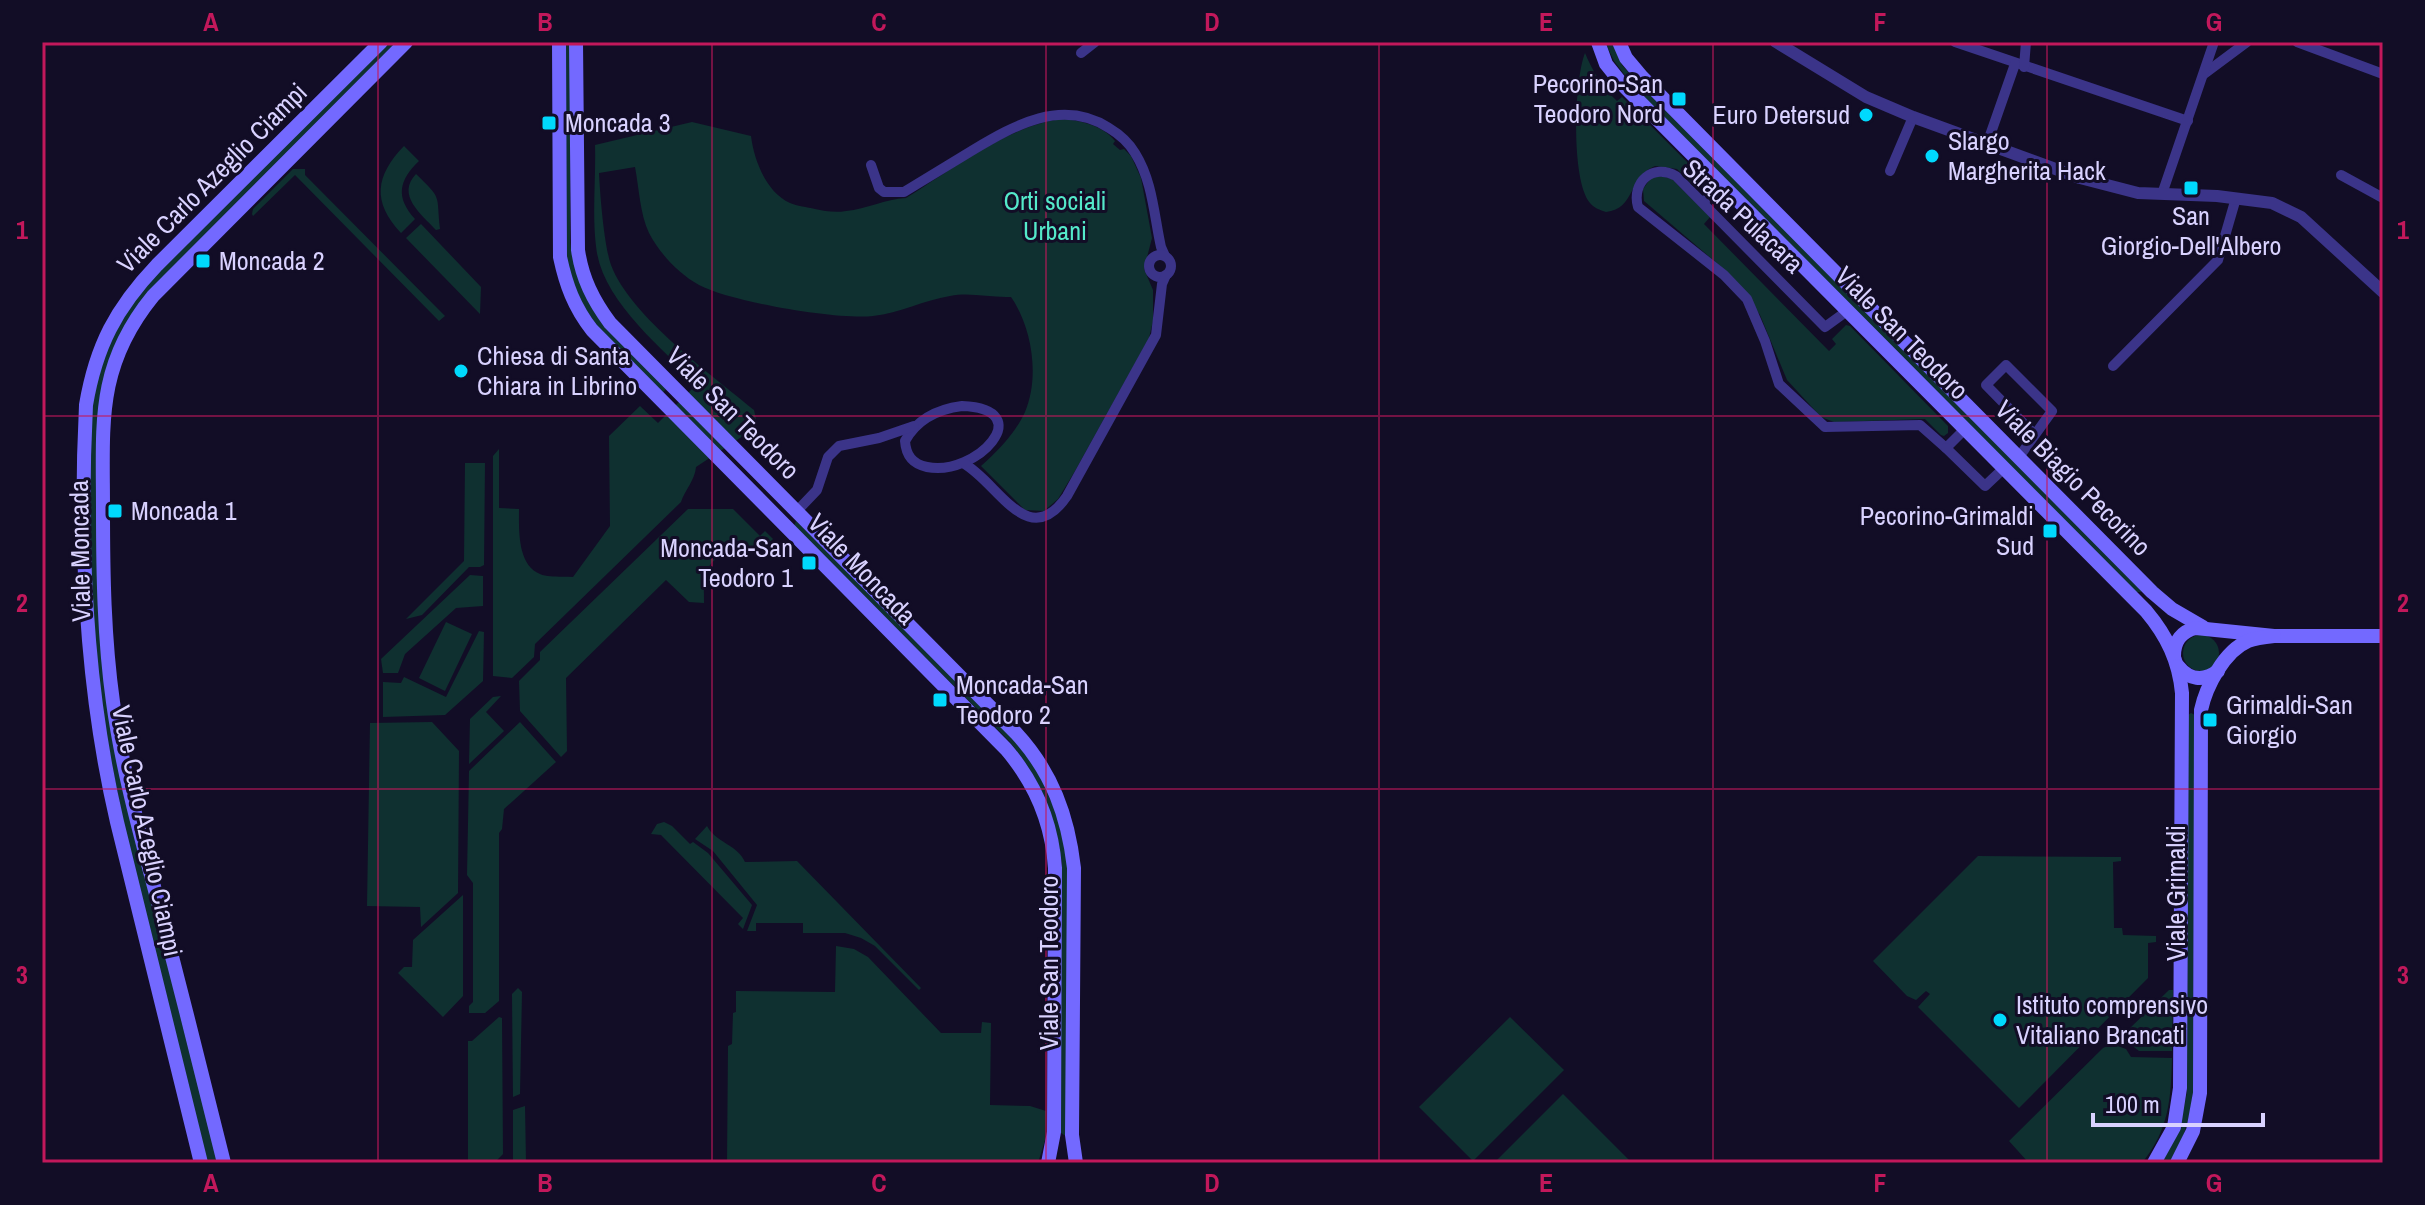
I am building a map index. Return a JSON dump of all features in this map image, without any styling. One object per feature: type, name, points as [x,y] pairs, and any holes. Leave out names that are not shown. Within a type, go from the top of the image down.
[{"type":"main road","name":"Viale Carlo Azeglio Ciampi","points":[[201,1163],[113,808],[99,737],[88,654],[85,593],[86,405],[90,380],[100,349],[116,314],[127,299],[157,265],[381,42]]},
{"type":"main road","name":"Viale Moncada","points":[[224,1163],[136,815],[113,706],[106,653],[103,579],[104,408],[115,357],[130,326],[147,303],[406,42]]},
{"type":"main road","name":"Viale Moncada","points":[[559,42],[559,244],[568,290],[579,312],[592,330],[1006,749],[1026,774],[1035,792],[1049,828],[1055,868],[1054,1132],[1048,1163]]},
{"type":"main road","name":"Viale San Teodoro","points":[[576,42],[576,230],[583,276],[592,296],[610,323],[1016,733],[1050,778],[1068,828],[1074,868],[1072,1135],[1076,1163]]},
{"type":"main road","name":"Viale San Teodoro","points":[[1598,42],[1606,64],[1622,84],[2146,611],[2162,632],[2176,661],[2182,693],[2180,1088],[2174,1127],[2154,1163]]},
{"type":"main road","name":"Viale Biagio Pecorino","points":[[1619,42],[1626,58],[1642,77],[2152,592],[2172,609],[2208,629]]},
{"type":"main road","points":[[754,494],[767,481]]},
{"type":"main road","points":[[784,524],[797,511]]},
{"type":"main road","points":[[2274,636],[2246,642],[2210,677],[2187,675],[2176,661],[2175,646],[2190,629],[2274,636],[2383,636]]},
{"type":"main road","points":[[2208,629],[2224,643],[2225,656],[2220,668]]},
{"type":"main road","name":"Viale Grimaldi","points":[[2177,1163],[2193,1131],[2200,1093],[2201,710],[2207,687],[2220,668]]},
{"type":"main road","points":[[1054,1132],[1063,1141],[1072,1135]]},
{"type":"street","points":[[1081,53],[1095,42]]},
{"type":"street","points":[[1776,42],[1790,46],[1866,97],[1913,117],[2106,186],[2138,193],[2272,203],[2301,217],[2383,292]]},
{"type":"street","points":[[1955,42],[2188,121]]},
{"type":"street","points":[[1987,144],[2020,65],[2026,42]]},
{"type":"street","points":[[2162,194],[2214,42]]},
{"type":"street","points":[[2204,74],[2247,42]]},
{"type":"street","points":[[2297,42],[2383,74]]},
{"type":"street","points":[[871,165],[879,188],[884,192],[904,192],[1010,128],[1051,115],[1081,115],[1117,132],[1135,152],[1147,178],[1160,256],[1171,266],[1160,298],[1159,321],[1147,354],[1067,496],[1057,510],[1038,517],[1021,515],[985,479],[963,463]]},
{"type":"street","points":[[1890,171],[1913,117]]},
{"type":"street","name":"Strada Pulacara","points":[[1847,311],[1825,327],[1676,176],[1661,171],[1646,176],[1636,190],[1638,207],[1724,275],[1747,299],[1779,384],[1825,427],[1920,425],[1946,448]]},
{"type":"street","points":[[2341,175],[2383,198]]},
{"type":"street","points":[[1703,202],[1722,185]]},
{"type":"street","points":[[2113,366],[2218,260],[2236,198]]},
{"type":"street","points":[[1160,256],[1149,266],[1160,298]]},
{"type":"street","points":[[1151,271],[1160,277],[1166,275]]},
{"type":"street","points":[[2019,457],[2035,435],[2052,411],[2006,365],[1986,385],[2035,435]]},
{"type":"street","points":[[797,511],[817,490],[825,463],[839,446],[879,438],[917,425],[950,407],[985,409],[996,417],[999,431],[978,455],[943,469],[913,461],[905,441],[917,425]]},
{"type":"street","points":[[1964,430],[1946,448],[1985,486],[2003,469]]},
{"type":"street","points":[[879,438],[893,440],[906,449]]},
{"type":"street","points":[[978,455],[977,464],[985,479]]},
{"type":"green space","points":[[389,42],[399,42],[147,293],[113,351],[100,398],[97,579],[131,820],[219,1163],[207,1163],[123,821],[101,706],[90,579],[91,410],[96,380],[111,335],[144,286]]},
{"type":"green space","points":[[563,42],[571,42],[570,242],[575,266],[592,306],[618,340],[666,389],[663,392],[599,328],[579,298],[566,260]]},
{"type":"green space","points":[[1605,42],[1613,42],[1622,65],[1637,82],[2141,588],[2141,592],[2136,592],[1633,86],[1614,61]]},
{"type":"green space","points":[[1585,53],[1607,90],[1617,101],[1622,97],[1706,181],[1704,189],[1697,189],[1677,169],[1655,166],[1640,177],[1628,199],[1616,210],[1606,212],[1590,203],[1580,174],[1576,130],[1578,85]]},
{"type":"green space","name":"Orti sociali Urbani","points":[[1064,119],[1085,123],[1105,132],[1115,141],[1113,144],[1131,156],[1141,178],[1152,238],[1144,269],[1153,290],[1153,321],[1149,338],[1075,471],[1058,499],[1044,511],[1025,510],[981,466],[1012,434],[1030,398],[1033,368],[1029,337],[1011,297],[958,295],[883,314],[857,317],[735,298],[699,285],[677,269],[659,248],[644,218],[635,167],[599,173],[606,245],[611,265],[621,284],[635,304],[674,344],[754,410],[756,419],[749,432],[696,467],[681,502],[535,644],[534,657],[512,678],[493,676],[493,456],[499,449],[499,508],[519,509],[521,546],[527,563],[544,575],[573,577],[610,526],[609,436],[640,406],[658,423],[697,384],[621,304],[600,266],[594,221],[595,145],[692,122],[751,136],[763,174],[782,198],[796,205],[838,212],[906,198],[1003,138],[1044,122]]},
{"type":"green space","points":[[404,146],[419,161],[407,175],[402,189],[404,203],[415,219],[401,233],[385,211],[381,189],[387,168]]},
{"type":"green space","points":[[293,169],[305,169],[305,175],[445,316],[439,321],[295,175],[253,216],[253,209]]},
{"type":"green space","points":[[416,174],[437,198],[440,229],[436,230],[413,204],[409,189]]},
{"type":"green space","points":[[1660,176],[1672,179],[1710,217],[1704,224],[1829,351],[1836,344],[1832,339],[1846,325],[1850,326],[1948,426],[1948,433],[1941,435],[1925,419],[1834,422],[1821,417],[1787,380],[1760,315],[1746,294],[1726,271],[1644,201],[1643,189],[1651,178]]},
{"type":"green space","points":[[421,224],[481,287],[480,314],[406,238]]},
{"type":"green space","points":[[465,463],[485,463],[484,565],[469,567],[422,615],[406,619],[464,561]]},
{"type":"green space","points":[[688,509],[733,509],[760,536],[765,531],[773,539],[755,553],[728,555],[714,561],[705,577],[704,603],[689,602],[666,580],[566,678],[567,751],[561,757],[520,711],[519,681],[540,660],[540,652]]},
{"type":"green space","points":[[796,521],[1012,737],[1037,769],[1061,824],[1069,873],[1066,1135],[1060,1132],[1062,864],[1045,798],[1009,741],[794,526]]},
{"type":"green space","points":[[470,575],[483,576],[483,606],[456,608],[405,654],[398,673],[383,673],[381,659]]},
{"type":"green space","points":[[446,622],[472,634],[445,691],[419,678]]},
{"type":"green space","points":[[479,631],[484,632],[483,681],[445,715],[383,717],[383,682],[401,683],[404,677],[446,697]]},
{"type":"green space","points":[[2201,635],[2214,640],[2219,653],[2214,666],[2201,671],[2188,666],[2183,653],[2188,640]]},
{"type":"green space","points":[[501,696],[486,712],[504,731],[469,764],[470,719],[493,697]]},
{"type":"green space","points":[[2188,715],[2195,715],[2193,1093],[2179,1146],[2170,1163],[2161,1163],[2180,1127],[2187,1092]]},
{"type":"green space","points":[[432,722],[459,751],[458,893],[421,927],[420,907],[367,906],[370,723]]},
{"type":"green space","points":[[520,722],[556,762],[504,809],[499,833],[499,1001],[485,1013],[469,1013],[473,1002],[473,883],[467,875],[469,771]]},
{"type":"green space","points":[[664,822],[690,844],[693,842],[708,853],[752,905],[743,929],[738,924],[743,918],[661,835],[651,834],[657,824]]},
{"type":"green space","points":[[707,826],[715,836],[737,851],[745,862],[797,861],[921,988],[919,990],[875,946],[861,938],[845,933],[803,933],[803,923],[756,923],[756,931],[747,931],[757,905],[713,851],[695,839]]},
{"type":"green space","points":[[1978,856],[2121,857],[2121,861],[2113,862],[2114,928],[2122,928],[2123,935],[2156,936],[2156,942],[2148,943],[2148,978],[2019,1108],[1918,1007],[1930,994],[1926,991],[1916,1000],[1907,996],[1873,961]]},
{"type":"green space","points":[[463,895],[463,996],[443,1017],[398,973],[404,967],[412,967],[413,940]]},
{"type":"green space","points":[[836,946],[854,949],[868,957],[941,1033],[981,1033],[982,1022],[991,1023],[990,1105],[1030,1106],[1046,1111],[1045,1140],[1038,1163],[727,1163],[728,1046],[732,1044],[736,991],[835,992]]},
{"type":"green space","points":[[518,988],[522,992],[520,1094],[513,1097],[512,994]]},
{"type":"green space","points":[[2169,990],[2173,990],[2172,1051],[2139,1051],[2125,1040],[2125,1033]]},
{"type":"green space","points":[[499,1017],[502,1018],[503,1154],[494,1163],[468,1163],[468,1041],[472,1041]]},
{"type":"green space","points":[[1510,1017],[1564,1070],[1473,1161],[1419,1107]]},
{"type":"green space","points":[[2112,1044],[2126,1049],[2131,1057],[2172,1058],[2167,1114],[2151,1151],[2142,1163],[2026,1163],[2009,1141],[2103,1048]]},
{"type":"green space","points":[[1563,1094],[1632,1163],[1494,1163]]},
{"type":"green space","points":[[525,1106],[526,1163],[513,1163],[513,1110]]},
{"type":"place","name":"Pecorino-San Teodoro Nord","points":[[1679,99]]},
{"type":"place","name":"Euro Detersud","points":[[1866,115]]},
{"type":"place","name":"Moncada 3","points":[[549,123]]},
{"type":"place","name":"Slargo Margherita Hack","points":[[1932,156]]},
{"type":"place","name":"San Giorgio-Dell'Albero","points":[[2191,188]]},
{"type":"place","name":"Moncada 2","points":[[203,261]]},
{"type":"place","name":"Chiesa di Santa Chiara in Librino","points":[[461,371]]},
{"type":"place","name":"Moncada 1","points":[[115,511]]},
{"type":"place","name":"Pecorino-Grimaldi Sud","points":[[2050,531]]},
{"type":"place","name":"Moncada-San Teodoro 1","points":[[809,563]]},
{"type":"place","name":"Moncada-San Teodoro 2","points":[[940,700]]},
{"type":"place","name":"Grimaldi-San Giorgio","points":[[2210,720]]},
{"type":"place","name":"Istituto comprensivo Vitaliano Brancati","points":[[2000,1020]]}]
